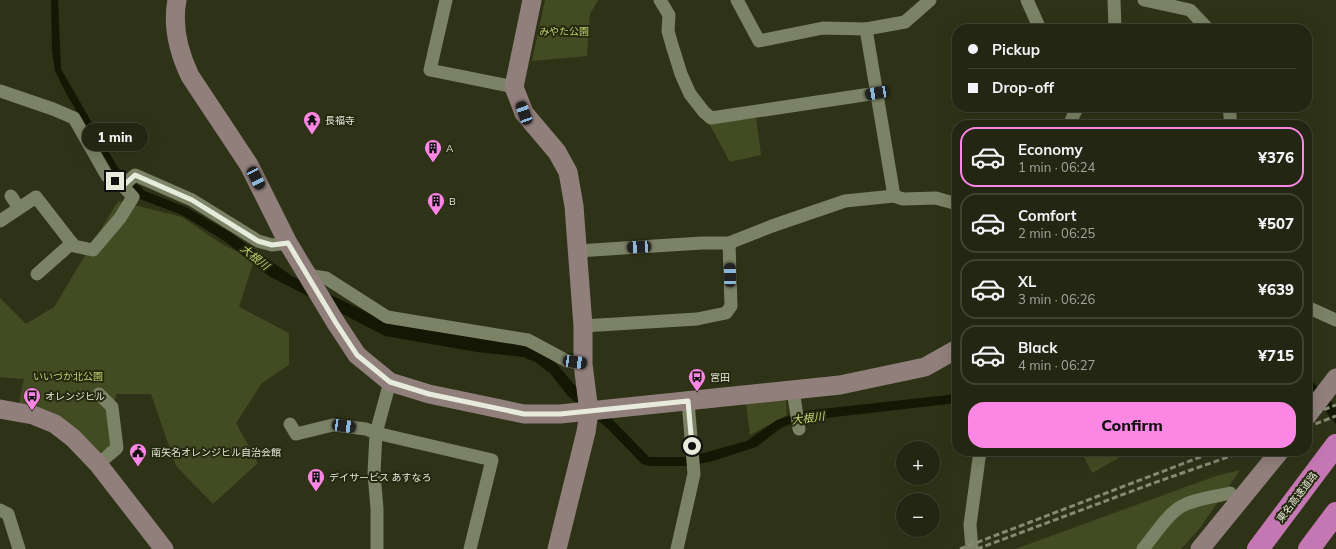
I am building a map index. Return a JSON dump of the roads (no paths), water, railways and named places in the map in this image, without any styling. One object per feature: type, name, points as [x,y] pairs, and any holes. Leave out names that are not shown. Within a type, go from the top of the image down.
[{"type":"highway","name":"東名高速道路","points":[[1258,549],[1336,445]]},
{"type":"highway","points":[[1309,549],[1336,513]]},
{"type":"street","points":[[177,0],[176,24],[178,44],[183,61],[190,76],[249,165],[288,243],[357,355],[390,382],[429,394],[524,414],[560,414],[840,385],[925,367],[952,352]]},
{"type":"street","points":[[446,0],[430,70],[514,87]]},
{"type":"street","points":[[532,0],[514,87],[524,113],[557,152],[568,172],[574,206],[583,326],[583,364],[589,412],[586,432],[557,549]]},
{"type":"street","points":[[660,0],[669,15],[668,31],[681,74],[690,94],[704,112],[711,118],[877,93]]},
{"type":"street","points":[[737,0],[759,41],[823,28],[866,29],[905,22],[930,0]]},
{"type":"street","points":[[1027,0],[1038,24]]},
{"type":"street","points":[[1114,0],[1115,24]]},
{"type":"street","points":[[1144,0],[1190,10],[1203,24]]},
{"type":"street","points":[[866,29],[894,196]]},
{"type":"street","points":[[0,91],[53,109],[74,118],[107,176],[123,186],[133,197],[120,218],[93,250],[74,246],[36,197],[0,221]]},
{"type":"street","points":[[123,186],[135,175],[192,200],[258,241],[272,245],[288,243]]},
{"type":"street","points":[[11,196],[19,208]]},
{"type":"street","points":[[577,250],[702,243],[729,243],[772,226],[845,201],[894,196],[903,199],[936,198],[952,203]]},
{"type":"street","points":[[37,274],[72,243]]},
{"type":"street","points":[[583,326],[697,319],[726,313],[731,306],[729,243]]},
{"type":"street","points":[[309,278],[326,278],[387,317],[528,340],[567,361],[583,364]]},
{"type":"street","points":[[1312,309],[1336,320]]},
{"type":"street","points":[[1312,409],[1336,378]]},
{"type":"street","points":[[377,549],[374,473],[376,433],[390,382]]},
{"type":"street","points":[[793,390],[799,429]]},
{"type":"street","points":[[98,464],[117,448],[112,407],[99,394]]},
{"type":"street","points":[[677,549],[694,474],[688,401]]},
{"type":"street","points":[[0,409],[33,415],[54,424],[73,438],[98,464],[164,549]]},
{"type":"street","points":[[295,435],[333,425],[366,429],[376,433],[492,460],[470,549]]},
{"type":"street","points":[[972,549],[970,524],[979,456]]},
{"type":"street","points":[[1205,544],[1276,456]]},
{"type":"street","points":[[1143,549],[1172,513],[1182,506],[1194,501],[1230,493]]},
{"type":"street","points":[[0,510],[8,514],[19,549]]},
{"type":"water","name":"大根川","points":[[51,0],[58,0],[61,69],[118,168],[145,191],[188,208],[231,233],[292,276],[387,322],[518,344],[534,350],[554,361],[578,389],[613,420],[649,457],[689,457],[747,441],[777,420],[804,411],[952,395],[952,404],[795,422],[781,428],[756,447],[713,461],[689,466],[650,466],[642,464],[607,428],[568,396],[550,373],[535,362],[523,357],[477,352],[385,336],[269,276],[226,242],[182,215],[140,199],[114,173],[67,95],[55,71],[52,51]]},
{"type":"water","points":[[1312,381],[1336,407],[1336,424],[1312,395]]},
{"type":"railway","points":[[1312,414],[1336,405]]},
{"type":"railway","points":[[1312,425],[1336,416]]},
{"type":"railway","points":[[960,549],[1203,456]]},
{"type":"railway","points":[[977,549],[1231,456]]},
{"type":"place","name":"長福寺","points":[[312,135]]},
{"type":"place","name":"A","points":[[433,163]]},
{"type":"place","name":"B","points":[[436,216]]},
{"type":"place","name":"宮田","points":[[697,392]]},
{"type":"place","name":"オレンジヒル","points":[[32,411]]},
{"type":"place","name":"南矢名オレンジヒル自治会館","points":[[138,467]]},
{"type":"place","name":"デイサービス あすなろ","points":[[316,492]]},
{"type":"park label","name":"みやた公園","points":[[564,31]]},
{"type":"park label","name":"いいづか北公園","points":[[68,376]]}]
